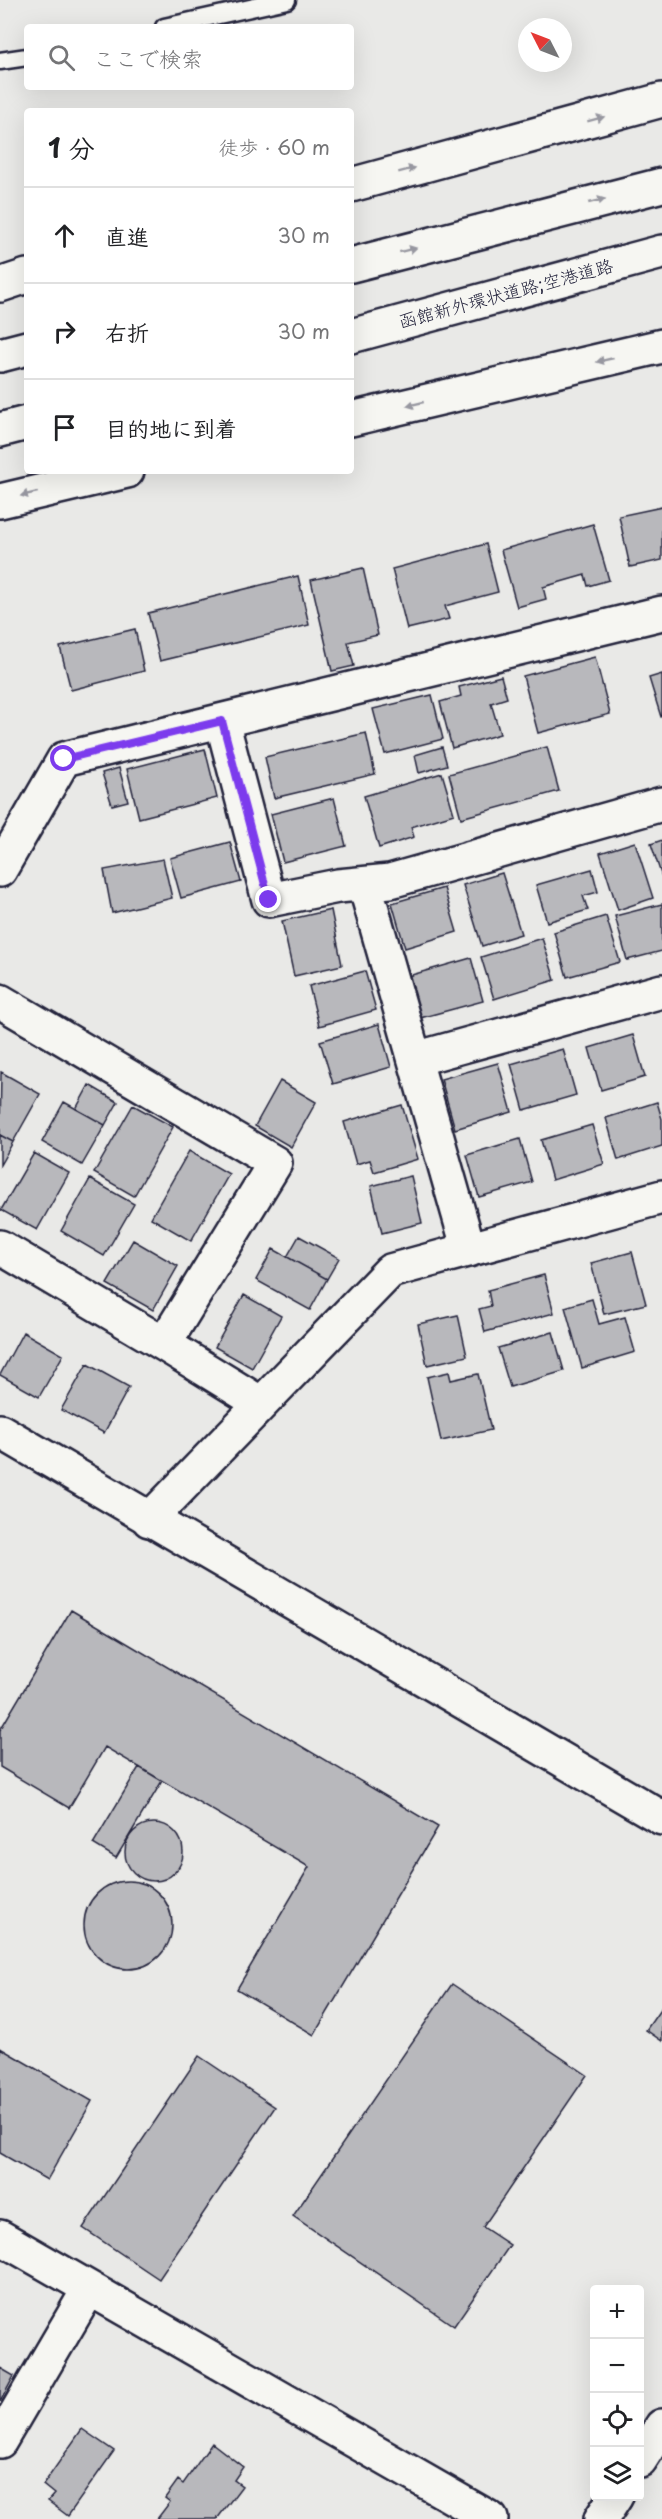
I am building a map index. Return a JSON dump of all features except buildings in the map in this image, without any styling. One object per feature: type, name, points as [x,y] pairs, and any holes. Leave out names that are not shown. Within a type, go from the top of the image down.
[{"type":"main road","points":[[354,184],[662,100]]},
{"type":"main road","points":[[354,264],[662,185]]},
{"type":"main road","name":"函館新外環状道路;空港道路","points":[[354,335],[662,252]]},
{"type":"main road","points":[[0,285],[24,277]]},
{"type":"main road","points":[[354,418],[662,346]]},
{"type":"main road","points":[[0,355],[24,349]]},
{"type":"main road","points":[[0,430],[24,424]]},
{"type":"main road","points":[[0,501],[114,474]]},
{"type":"main road","points":[[0,870],[64,759],[662,614]]},
{"type":"main road","points":[[222,721],[269,900],[338,886],[390,881],[662,804]]},
{"type":"main road","points":[[365,885],[469,1250]]},
{"type":"main road","points":[[415,1059],[662,991]]},
{"type":"main road","points":[[0,1001],[275,1162],[165,1344]]},
{"type":"main road","points":[[149,1520],[390,1271],[662,1197]]},
{"type":"main road","points":[[0,1247],[260,1403]]},
{"type":"main road","points":[[0,1431],[662,1818]]},
{"type":"main road","points":[[0,2237],[491,2519]]},
{"type":"main road","points":[[0,2441],[89,2289]]},
{"type":"main road","points":[[644,2453],[662,2426]]},
{"type":"main road","points":[[601,2519],[613,2501]]},
{"type":"lane","points":[[178,24],[287,0]]},
{"type":"lane","points":[[0,61],[24,57]]},
{"type":"route","points":[[64,759],[222,721],[269,900]]}]
